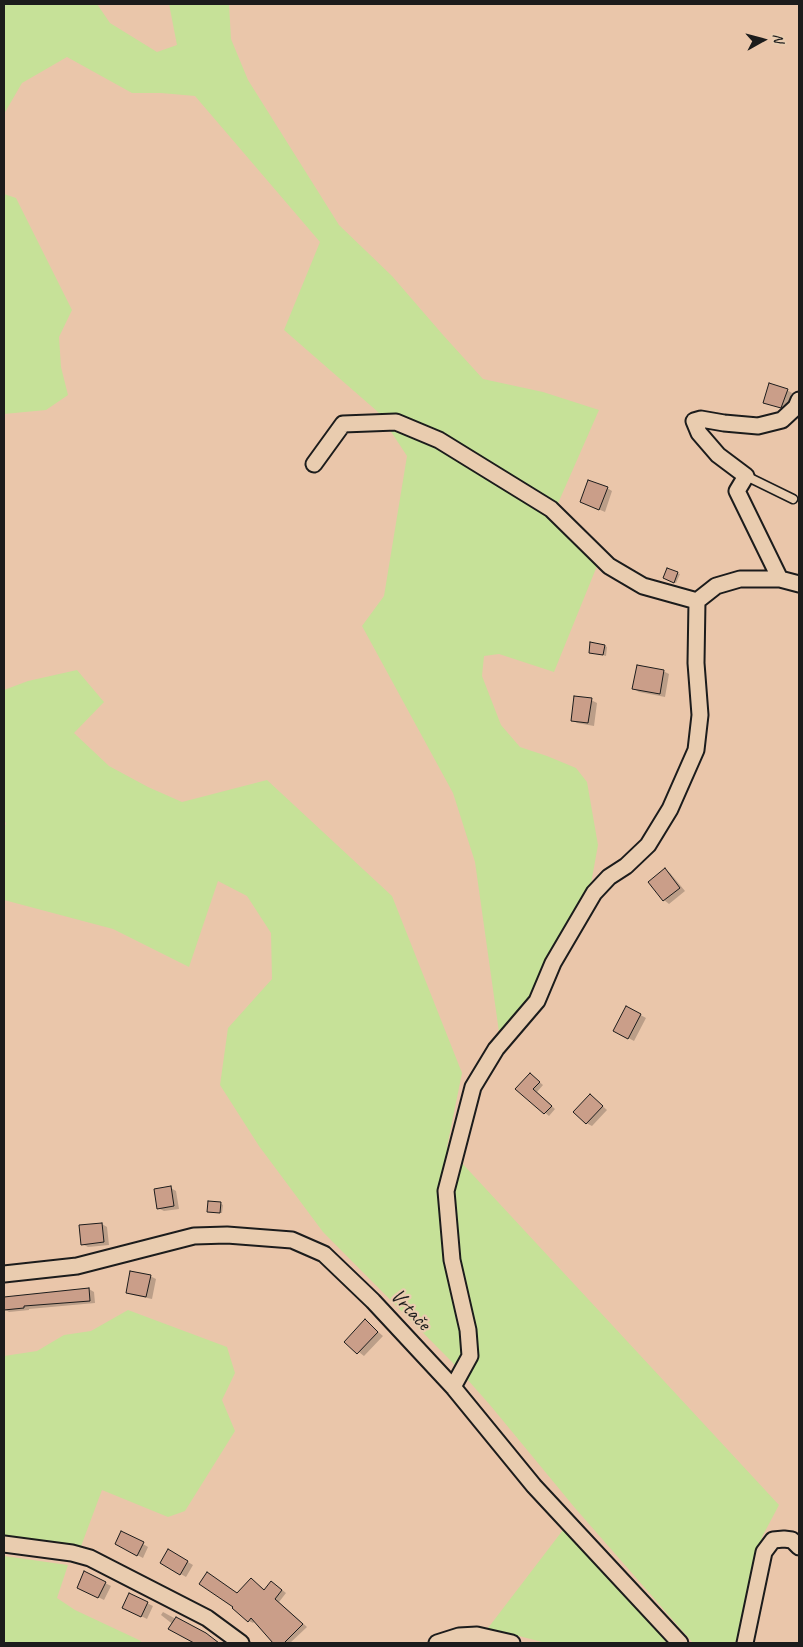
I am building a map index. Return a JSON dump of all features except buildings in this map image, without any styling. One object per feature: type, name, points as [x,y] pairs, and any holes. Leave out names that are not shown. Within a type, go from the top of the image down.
[{"type":"street","points":[[780,579],[737,491],[746,476],[718,455],[699,433],[694,421],[702,419],[758,426],[782,420],[796,407],[799,400]]},
{"type":"street","points":[[314,464],[343,424],[396,422],[439,440],[551,509],[609,566],[617,571],[643,586],[697,601]]},
{"type":"street","points":[[697,601],[716,586],[740,579],[780,579],[799,584]]},
{"type":"street","points":[[453,1387],[470,1356],[468,1330],[452,1260],[446,1191],[472,1087],[496,1049],[536,1001],[553,963],[594,893],[609,877],[626,866],[648,845],[670,809],[696,750],[700,715],[696,663],[697,601]]},
{"type":"street","name":"Vrtače","points":[[4,1274],[77,1266],[194,1236],[227,1235],[292,1240],[324,1254],[373,1301],[453,1387],[534,1486],[680,1643]]},
{"type":"street","points":[[746,1643],[764,1552],[773,1540],[792,1540],[799,1547]]},
{"type":"street","points":[[4,1544],[72,1553],[90,1558],[207,1618],[240,1643]]},
{"type":"street","points":[[437,1643],[459,1636],[478,1635],[512,1643]]},
{"type":"lane","points":[[746,476],[793,499]]},
{"type":"green space","points":[[4,4],[97,4],[110,23],[157,52],[177,45],[169,4],[229,4],[231,39],[248,80],[339,225],[392,276],[483,379],[543,392],[599,410],[552,517],[597,566],[554,672],[499,654],[484,656],[482,676],[501,725],[520,747],[576,768],[587,782],[598,845],[590,889],[533,994],[499,1032],[475,862],[453,793],[362,626],[384,596],[407,456],[378,412],[284,330],[320,242],[195,96],[132,93],[67,57],[22,83],[4,114]]},
{"type":"green space","points":[[4,194],[16,198],[72,310],[59,337],[61,367],[68,395],[46,410],[4,414]]},
{"type":"green space","points":[[77,670],[104,702],[74,733],[109,766],[148,787],[182,802],[267,780],[392,896],[462,1073],[447,1147],[779,1505],[762,1537],[739,1643],[693,1643],[575,1508],[452,1362],[323,1232],[259,1146],[220,1085],[228,1028],[272,979],[271,933],[247,896],[218,881],[189,967],[113,929],[4,900],[4,827],[6,824],[4,819],[4,690],[28,681]]},
{"type":"green space","points":[[128,1310],[227,1347],[235,1373],[222,1400],[235,1431],[185,1511],[168,1517],[102,1490],[80,1549],[4,1539],[4,1356],[37,1351],[64,1335],[91,1331]]},
{"type":"green space","points":[[566,1526],[673,1643],[546,1643],[488,1628]]},
{"type":"green space","points":[[4,1556],[68,1565],[57,1598],[75,1610],[143,1643],[4,1643]]}]
